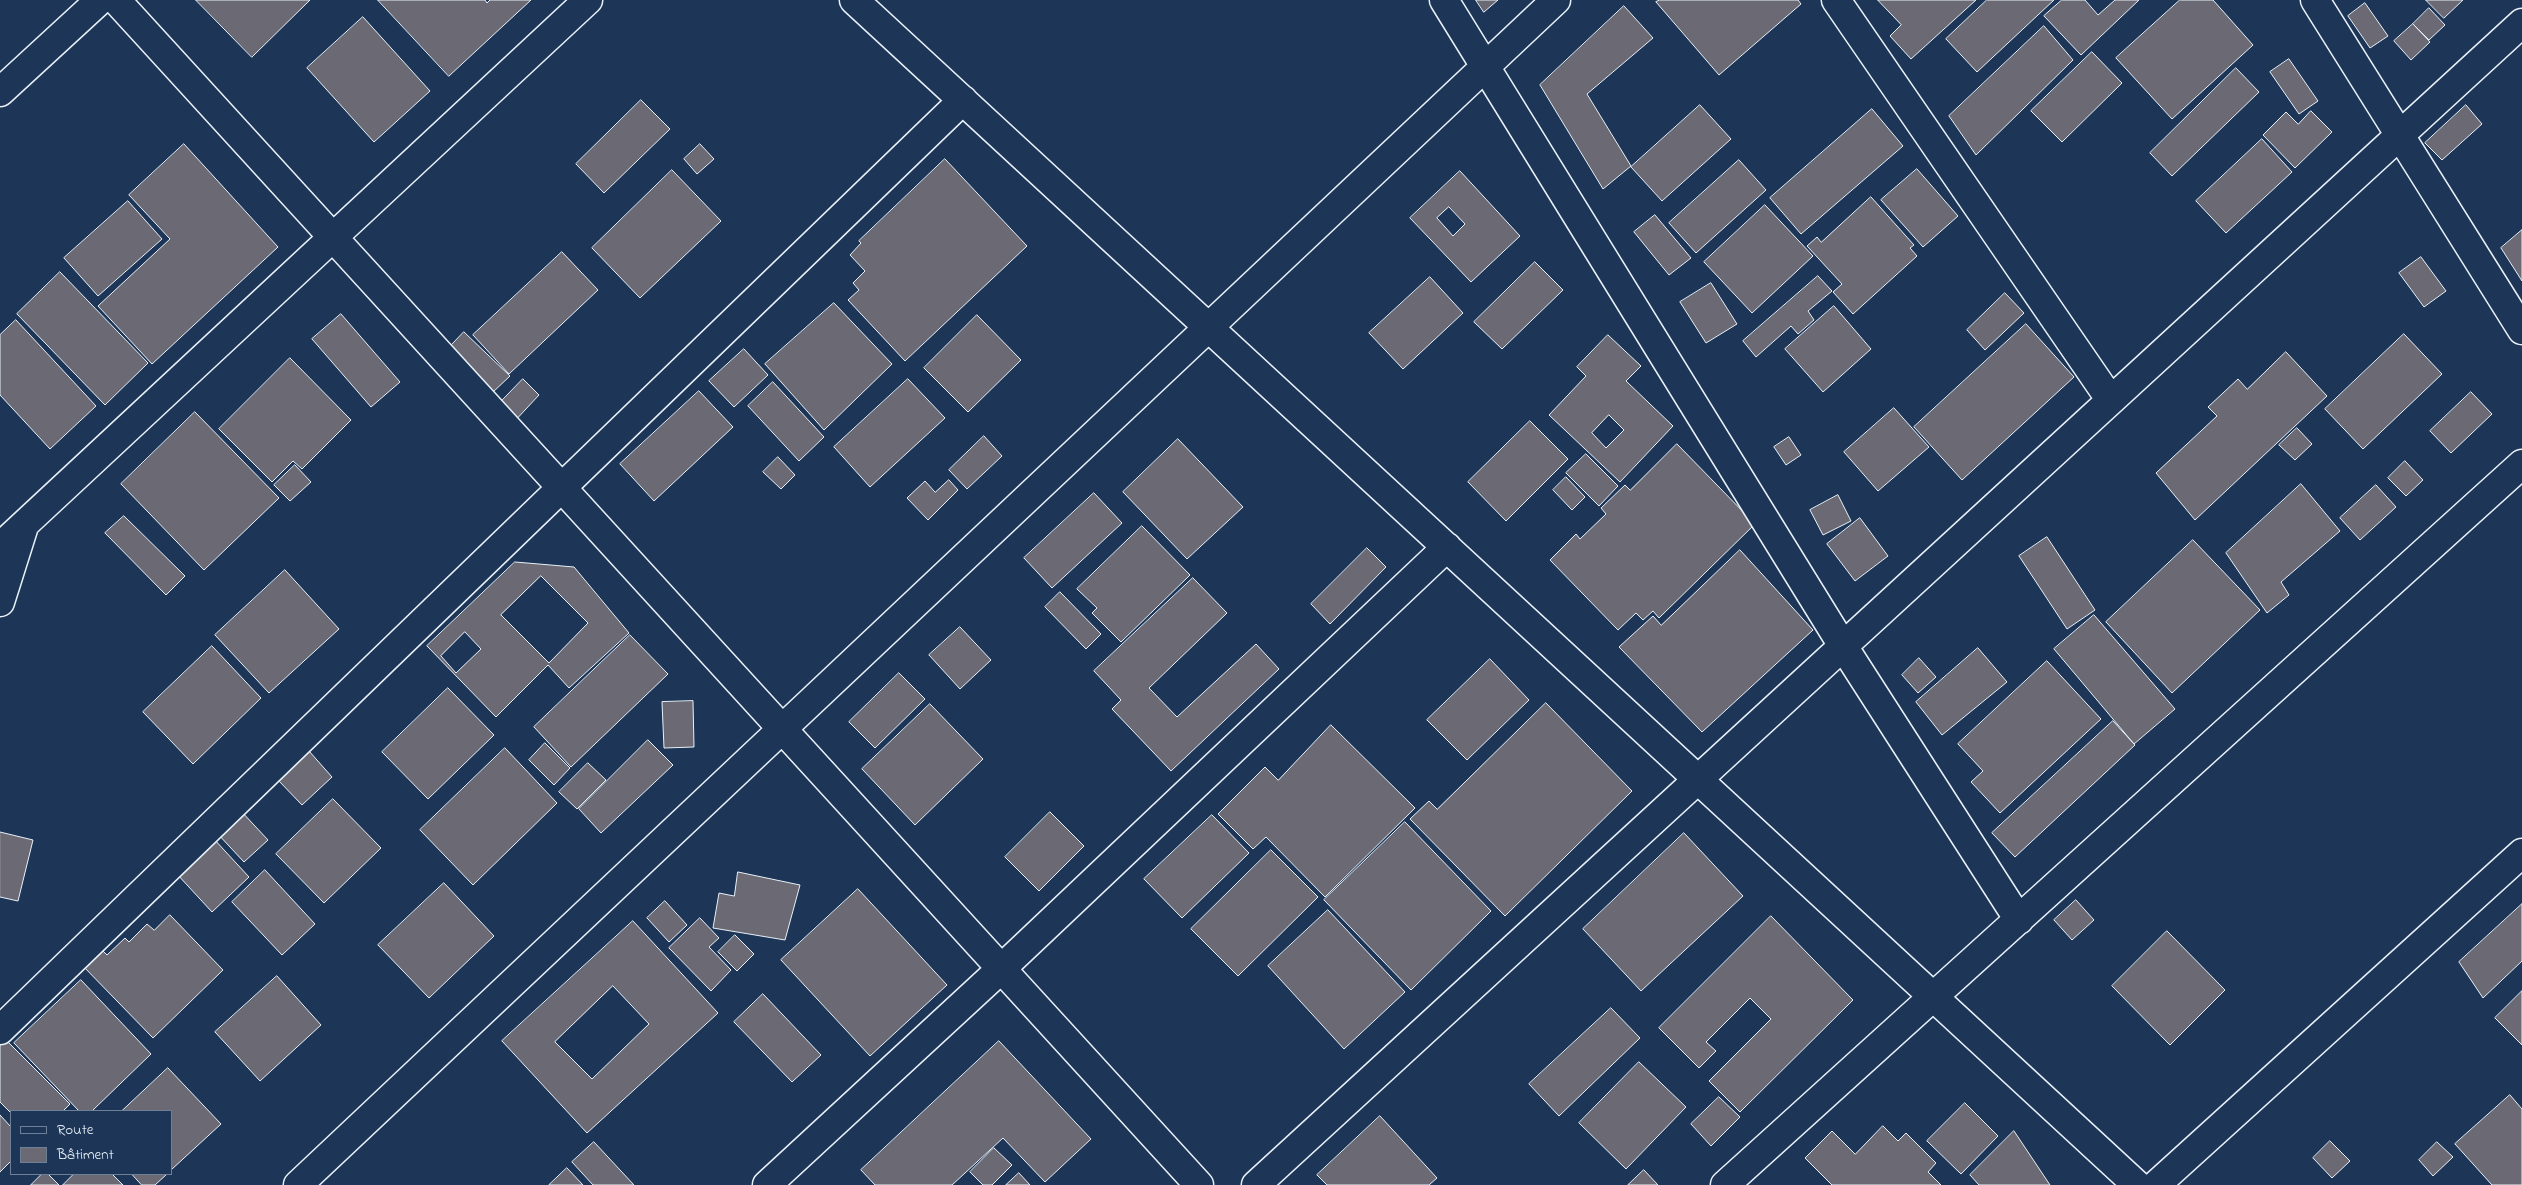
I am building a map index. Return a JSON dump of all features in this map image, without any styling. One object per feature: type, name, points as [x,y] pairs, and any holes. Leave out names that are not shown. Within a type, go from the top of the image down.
[{"type":"street","points":[[0,92],[100,0]]},
{"type":"street","points":[[116,0],[1199,1185]]},
{"type":"street","points":[[0,547],[588,0]]},
{"type":"street","points":[[854,0],[2137,1185]]},
{"type":"street","points":[[1444,0],[1842,646],[2019,920]]},
{"type":"street","points":[[298,1185],[1556,0]]},
{"type":"street","points":[[1836,0],[2110,400]]},
{"type":"street","points":[[2315,0],[2522,330]]},
{"type":"street","points":[[1256,1185],[2522,23]]},
{"type":"street","points":[[0,1030],[963,100]]},
{"type":"street","points":[[1725,1185],[2522,464]]},
{"type":"street","points":[[0,602],[24,525]]},
{"type":"street","points":[[767,1185],[1001,969],[1447,547]]},
{"type":"street","points":[[2156,1185],[2522,853]]},
{"type":"building","points":[[196,0],[310,0],[252,57]]},
{"type":"building","points":[[378,0],[485,0],[487,3],[490,0],[531,0],[449,76]]},
{"type":"building","points":[[1476,0],[1498,0],[1484,12]]},
{"type":"building","points":[[1660,0],[1798,0],[1801,4],[1719,75],[1656,2]]},
{"type":"building","points":[[1878,0],[1976,0],[1911,59],[1890,36],[1901,25]]},
{"type":"building","points":[[1987,0],[2054,0],[1977,72],[1946,39]]},
{"type":"building","points":[[2062,0],[2085,0],[2098,15],[2115,0],[2139,0],[2081,55],[2044,16]]},
{"type":"building","points":[[2180,0],[2213,0],[2253,45],[2172,119],[2116,58]]},
{"type":"building","points":[[2426,0],[2463,0],[2444,18]]},
{"type":"building","points":[[2365,3],[2388,36],[2370,48],[2348,16]]},
{"type":"building","points":[[1624,6],[1653,38],[1587,94],[1631,166],[1603,189],[1540,85]]},
{"type":"building","points":[[2429,8],[2445,25],[2429,40],[2413,24]]},
{"type":"building","points":[[363,17],[430,91],[374,142],[307,68]]},
{"type":"building","points":[[2413,24],[2430,42],[2411,60],[2394,41]]},
{"type":"building","points":[[2044,26],[2073,60],[1976,155],[1949,116]]},
{"type":"building","points":[[2092,52],[2122,83],[2062,142],[2031,111]]},
{"type":"building","points":[[2289,59],[2318,101],[2299,114],[2270,72]]},
{"type":"building","points":[[2236,68],[2259,92],[2172,176],[2150,153]]},
{"type":"building","points":[[641,100],[670,129],[604,193],[576,164]]},
{"type":"building","points":[[1700,105],[1731,139],[1662,201],[1631,167]]},
{"type":"building","points":[[2466,105],[2482,124],[2442,160],[2425,143]]},
{"type":"building","points":[[1872,109],[1903,146],[1801,234],[1770,198]]},
{"type":"building","points":[[2311,111],[2332,132],[2295,168],[2263,135],[2286,112],[2298,124]]},
{"type":"building","points":[[2262,139],[2292,172],[2226,233],[2196,201]]},
{"type":"building","points":[[184,144],[278,247],[152,364],[98,306],[170,239],[129,195]]},
{"type":"building","points":[[700,144],[714,159],[697,174],[684,159]]},
{"type":"building","points":[[945,159],[1027,246],[905,361],[848,300],[859,290],[853,283],[865,271],[850,255],[861,243],[859,241]]},
{"type":"building","points":[[1739,160],[1766,190],[1696,253],[1669,223]]},
{"type":"building","points":[[1917,169],[1958,216],[1923,247],[1881,200]]},
{"type":"building","points":[[672,170],[721,221],[640,298],[592,248]]},
{"type":"building","points":[[1460,171],[1520,236],[1471,282],[1410,218]],"holes":[[[1449,207],[1465,224],[1453,236],[1437,218]]]},
{"type":"building","points":[[1871,197],[1914,245],[1910,248],[1917,256],[1853,314],[1833,292],[1842,284],[1807,246],[1817,237],[1821,242]]},
{"type":"building","points":[[128,201],[162,239],[98,296],[64,258]]},
{"type":"building","points":[[1765,205],[1813,256],[1752,313],[1704,262]]},
{"type":"building","points":[[1655,215],[1691,258],[1669,275],[1634,232]]},
{"type":"building","points":[[2522,230],[2522,281],[2501,248]]},
{"type":"building","points":[[562,252],[598,290],[509,374],[473,335]]},
{"type":"building","points":[[2421,257],[2446,291],[2424,307],[2399,273]]},
{"type":"building","points":[[1535,262],[1563,290],[1502,349],[1474,322]]},
{"type":"building","points":[[60,272],[148,363],[105,405],[17,314]]},
{"type":"building","points":[[1818,276],[1832,291],[1808,311],[1814,320],[1798,334],[1791,326],[1756,357],[1743,341]]},
{"type":"building","points":[[1430,277],[1463,313],[1403,369],[1369,333]]},
{"type":"building","points":[[1711,283],[1737,324],[1706,343],[1680,302]]},
{"type":"building","points":[[2005,293],[2024,313],[1985,350],[1967,330]]},
{"type":"building","points":[[834,303],[892,364],[824,430],[765,364]]},
{"type":"building","points":[[1834,306],[1871,349],[1823,392],[1785,349]]},
{"type":"building","points":[[341,314],[400,382],[371,407],[312,339]]},
{"type":"building","points":[[977,315],[1021,360],[968,412],[924,368]]},
{"type":"building","points":[[16,320],[96,406],[50,449],[0,395],[0,335]]},
{"type":"building","points":[[2026,324],[2074,377],[1962,480],[1914,427]]},
{"type":"building","points":[[464,332],[510,376],[492,393],[447,350]]},
{"type":"building","points":[[2404,334],[2442,374],[2363,449],[2325,409]]},
{"type":"building","points":[[1608,335],[1641,366],[1626,381],[1673,426],[1620,482],[1549,415],[1586,376],[1577,367]],"holes":[[[1609,415],[1624,430],[1606,448],[1592,433]]]},
{"type":"building","points":[[744,349],[768,375],[734,407],[709,381]]},
{"type":"building","points":[[2286,352],[2327,396],[2195,520],[2156,473],[2217,416],[2208,407],[2238,379],[2247,389]]},
{"type":"building","points":[[290,358],[351,420],[302,469],[293,461],[272,482],[219,429]]},
{"type":"building","points":[[523,379],[539,395],[512,424],[496,407]]},
{"type":"building","points":[[908,379],[945,418],[870,487],[834,447]]},
{"type":"building","points":[[773,382],[824,437],[799,461],[748,406]]},
{"type":"building","points":[[699,391],[733,427],[654,501],[620,464]]},
{"type":"building","points":[[2471,392],[2492,414],[2451,453],[2430,431]]},
{"type":"building","points":[[1894,408],[1929,447],[1878,491],[1844,452]]},
{"type":"building","points":[[195,412],[279,498],[204,570],[121,484]]},
{"type":"building","points":[[1530,421],[1568,459],[1506,521],[1468,482]]},
{"type":"building","points":[[2297,428],[2312,444],[2295,460],[2279,445]]},
{"type":"building","points":[[984,436],[1002,456],[967,489],[949,470]]},
{"type":"building","points":[[1789,437],[1801,455],[1786,465],[1774,447]]},
{"type":"building","points":[[1178,439],[1243,507],[1187,559],[1123,492]]},
{"type":"building","points":[[1677,444],[1755,524],[1659,618],[1653,611],[1643,620],[1636,613],[1618,630],[1550,560],[1576,534],[1580,539],[1606,514],[1601,508],[1625,485],[1630,490]]},
{"type":"building","points":[[1586,454],[1618,486],[1599,506],[1566,473]]},
{"type":"building","points":[[778,457],[795,475],[781,489],[763,472]]},
{"type":"building","points":[[2405,461],[2423,480],[2406,496],[2388,478]]},
{"type":"building","points":[[295,465],[311,482],[290,501],[274,485]]},
{"type":"building","points":[[1566,477],[1585,497],[1572,510],[1553,490]]},
{"type":"building","points":[[949,480],[958,490],[928,520],[907,498],[925,481],[935,492]]},
{"type":"building","points":[[2301,484],[2340,531],[2281,582],[2289,595],[2267,613],[2226,553]]},
{"type":"building","points":[[2376,485],[2396,507],[2360,540],[2340,518]]},
{"type":"building","points":[[1094,493],[1122,523],[1052,588],[1024,558]]},
{"type":"building","points":[[1838,495],[1851,521],[1823,535],[1810,510]]},
{"type":"building","points":[[124,516],[185,576],[166,595],[105,533]]},
{"type":"building","points":[[1860,518],[1888,556],[1855,581],[1827,544]]},
{"type":"building","points":[[1142,526],[1190,575],[1121,642],[1092,613],[1097,608],[1077,589]]},
{"type":"building","points":[[2047,537],[2095,610],[2067,629],[2019,556]]},
{"type":"building","points":[[2193,540],[2260,610],[2172,693],[2106,622]]},
{"type":"building","points":[[1367,548],[1386,567],[1330,624],[1311,604]]},
{"type":"building","points":[[1740,550],[1813,630],[1702,732],[1619,647],[1653,616],[1661,625]]},
{"type":"building","points":[[515,562],[574,567],[629,633],[569,688],[548,665],[496,717],[427,646]],"holes":[[[541,576],[588,623],[549,663],[501,615]],[[465,632],[481,649],[456,673],[441,656]]]},
{"type":"building","points":[[285,570],[339,629],[269,693],[215,635]]},
{"type":"building","points":[[1193,578],[1227,613],[1149,688],[1177,717],[1256,644],[1279,669],[1171,771],[1112,709],[1121,700],[1094,671]]},
{"type":"building","points":[[1060,592],[1101,634],[1086,649],[1045,607]]},
{"type":"building","points":[[2094,615],[2175,709],[2134,744],[2054,649]]},
{"type":"building","points":[[960,627],[991,660],[960,689],[929,655]]},
{"type":"building","points":[[630,635],[668,674],[571,767],[534,727]]},
{"type":"building","points":[[212,646],[261,698],[193,764],[143,712]]},
{"type":"building","points":[[1978,648],[2007,682],[1942,735],[1916,702]]},
{"type":"building","points":[[1919,658],[1936,677],[1918,693],[1902,675]]},
{"type":"building","points":[[1490,659],[1529,700],[1467,760],[1427,720]]},
{"type":"building","points":[[2047,661],[2101,719],[2000,813],[1971,782],[1983,771],[1958,744]]},
{"type":"building","points":[[899,673],[925,699],[875,748],[849,722]]},
{"type":"building","points":[[448,688],[494,735],[428,799],[382,752]]},
{"type":"building","points":[[693,701],[694,747],[664,748],[662,702]]},
{"type":"building","points":[[1546,703],[1632,791],[1505,916],[1410,819],[1429,801],[1437,809]]},
{"type":"building","points":[[930,704],[983,759],[915,825],[862,769]]},
{"type":"building","points":[[2113,721],[2135,745],[2015,857],[1992,833]]},
{"type":"building","points":[[1331,725],[1415,808],[1325,897],[1266,837],[1253,849],[1218,814],[1265,767],[1278,780]]},
{"type":"building","points":[[648,740],[673,765],[601,833],[579,809]]},
{"type":"building","points":[[545,743],[570,768],[554,785],[529,760]]},
{"type":"building","points":[[505,748],[557,803],[473,885],[420,830]]},
{"type":"building","points":[[309,751],[332,777],[302,805],[278,780]]},
{"type":"building","points":[[588,763],[606,780],[577,809],[559,792]]},
{"type":"building","points":[[333,799],[381,848],[324,903],[276,854]]},
{"type":"building","points":[[240,810],[268,840],[244,862],[216,832]]},
{"type":"building","points":[[1050,812],[1084,846],[1039,891],[1005,857]]},
{"type":"building","points":[[1212,815],[1249,853],[1182,918],[1144,879]]},
{"type":"building","points":[[1405,822],[1491,911],[1411,990],[1324,900]]},
{"type":"building","points":[[0,832],[33,840],[18,901],[0,897]]},
{"type":"building","points":[[1684,833],[1743,896],[1641,991],[1583,929]]},
{"type":"building","points":[[213,838],[249,877],[212,912],[176,873]]},
{"type":"building","points":[[1271,850],[1318,897],[1238,976],[1191,929]]},
{"type":"building","points":[[265,870],[315,924],[282,955],[232,902]]},
{"type":"building","points":[[738,872],[800,885],[785,940],[713,928],[719,893],[734,896]]},
{"type":"building","points":[[444,883],[494,936],[429,998],[378,945]]},
{"type":"building","points":[[858,889],[947,985],[870,1056],[781,960]]},
{"type":"building","points":[[2076,900],[2094,920],[2072,940],[2054,920]]},
{"type":"building","points":[[665,901],[687,925],[669,942],[647,918]]},
{"type":"building","points":[[2522,904],[2522,961],[2483,998],[2459,962]]},
{"type":"building","points":[[1328,910],[1405,992],[1344,1049],[1268,966]]},
{"type":"building","points":[[170,915],[223,970],[153,1038],[81,964],[98,946],[107,955],[125,938],[129,942],[147,924],[154,930]]},
{"type":"building","points":[[1771,916],[1853,1000],[1740,1112],[1709,1081],[1771,1019],[1750,998],[1706,1042],[1716,1051],[1699,1068],[1659,1028]]},
{"type":"building","points":[[700,918],[719,938],[709,947],[731,970],[711,991],[669,948]]},
{"type":"building","points":[[633,921],[718,1013],[587,1133],[502,1041]],"holes":[[[613,986],[649,1024],[592,1079],[555,1042]]]},
{"type":"building","points":[[2167,931],[2225,990],[2170,1045],[2112,986]]},
{"type":"building","points":[[735,935],[754,954],[737,971],[718,952]]},
{"type":"building","points":[[277,976],[321,1025],[260,1081],[215,1032]]},
{"type":"building","points":[[81,980],[151,1054],[93,1110],[78,1110],[14,1043]]},
{"type":"building","points":[[2522,991],[2522,1045],[2495,1018]]},
{"type":"building","points":[[763,994],[821,1055],[792,1082],[734,1022]]},
{"type":"building","points":[[1611,1008],[1640,1038],[1559,1116],[1529,1084]]},
{"type":"building","points":[[2,1036],[70,1104],[64,1110],[10,1110],[10,1112],[0,1102],[0,1038]]},
{"type":"building","points":[[999,1041],[1091,1139],[1045,1182],[1003,1138],[952,1185],[875,1185],[861,1170]]},
{"type":"building","points":[[1639,1062],[1686,1107],[1626,1169],[1579,1123]]},
{"type":"building","points":[[168,1068],[221,1124],[172,1169],[172,1110],[123,1110]]},
{"type":"building","points":[[2510,1095],[2522,1109],[2522,1185],[2492,1185],[2455,1144]]},
{"type":"building","points":[[1719,1097],[1740,1117],[1711,1146],[1691,1124]]},
{"type":"building","points":[[1965,1103],[1998,1136],[1961,1174],[1927,1141]]},
{"type":"building","points":[[0,1115],[10,1126],[10,1162],[0,1172]]},
{"type":"building","points":[[1380,1116],[1437,1178],[1429,1185],[1327,1185],[1317,1175]]},
{"type":"building","points":[[1883,1126],[1898,1141],[1906,1133],[1936,1163],[1928,1172],[1941,1185],[1832,1185],[1805,1158],[1832,1131],[1855,1154]]},
{"type":"building","points":[[2014,1131],[2050,1185],[1979,1185],[1970,1175]]},
{"type":"building","points":[[2330,1141],[2350,1161],[2332,1178],[2313,1158]]},
{"type":"building","points":[[594,1142],[634,1185],[593,1185],[572,1162]]},
{"type":"building","points":[[2437,1142],[2453,1157],[2433,1176],[2419,1160]]},
{"type":"building","points":[[994,1148],[1012,1165],[992,1185],[983,1185],[970,1172]]},
{"type":"building","points":[[567,1168],[583,1185],[549,1185]]},
{"type":"building","points":[[1644,1170],[1658,1185],[1628,1185]]},
{"type":"building","points":[[1019,1173],[1030,1185],[1006,1185]]},
{"type":"building","points":[[41,1175],[49,1175],[59,1185],[31,1185]]},
{"type":"building","points":[[73,1175],[113,1175],[123,1185],[63,1185]]},
{"type":"building","points":[[133,1175],[166,1175],[155,1185],[142,1185]]}]
